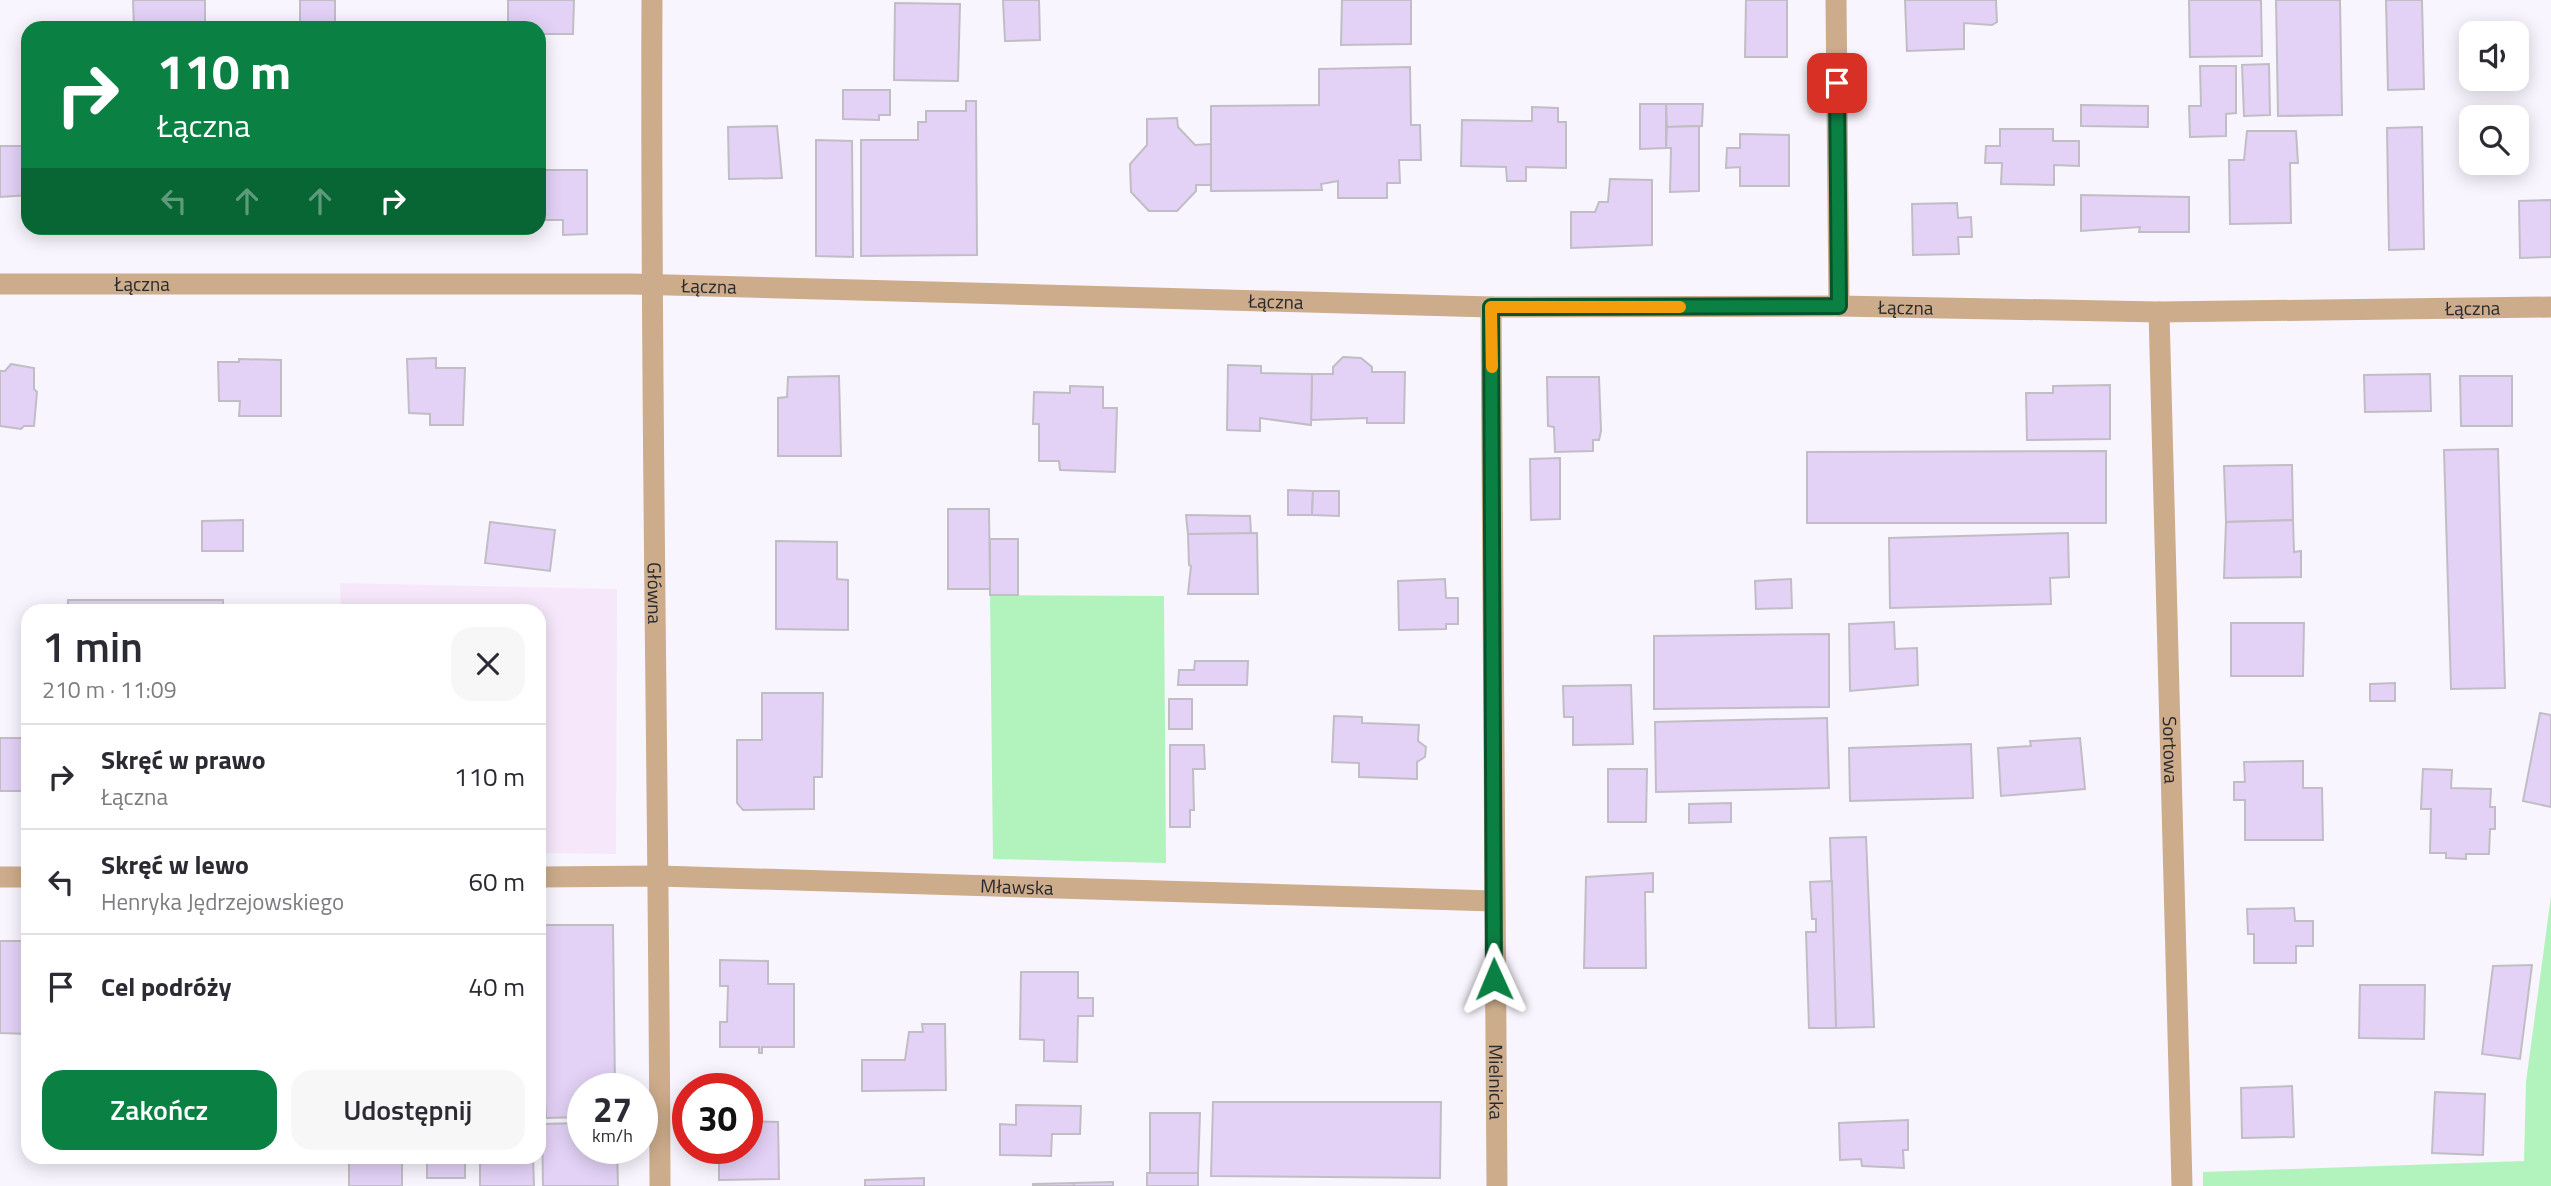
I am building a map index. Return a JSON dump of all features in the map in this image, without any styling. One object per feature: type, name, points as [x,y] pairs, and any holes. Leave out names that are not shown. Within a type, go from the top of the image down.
[{"type":"street","name":"Główna","points":[[652,0],[650,285],[659,876],[660,1186]]},
{"type":"street","points":[[1836,0],[1839,306]]},
{"type":"street","name":"Łączna","points":[[0,284],[650,285],[1491,307],[1839,306],[2159,312],[2551,307]]},
{"type":"street","name":"Mielnicka","points":[[1491,307],[1497,1186]]},
{"type":"street","name":"Sortowa","points":[[2159,312],[2182,1186]]},
{"type":"street","name":"Mławska","points":[[546,877],[659,876],[1493,901]]},
{"type":"street","points":[[0,877],[21,877]]},
{"type":"shaded area","points":[[340,583],[617,589],[616,854],[546,853],[546,604],[341,604]]},
{"type":"green space","points":[[990,595],[1164,596],[1166,863],[993,859]]},
{"type":"green space","points":[[2551,896],[2551,1186],[2203,1186],[2203,1172],[2524,1161],[2526,1082]]},
{"type":"building","points":[[133,0],[205,0],[205,21],[134,21]]},
{"type":"building","points":[[300,0],[335,0],[335,21],[300,21]]},
{"type":"building","points":[[508,0],[574,0],[573,34],[546,34],[546,21],[508,21]]},
{"type":"building","points":[[1003,0],[1039,0],[1040,40],[1005,41]]},
{"type":"building","points":[[1342,0],[1411,0],[1411,44],[1341,45]]},
{"type":"building","points":[[1746,0],[1787,0],[1787,57],[1745,57]]},
{"type":"building","points":[[1905,0],[1996,0],[1997,22],[1992,25],[1964,23],[1964,49],[1907,51]]},
{"type":"building","points":[[2189,0],[2261,0],[2262,56],[2190,57]]},
{"type":"building","points":[[2276,0],[2340,0],[2342,115],[2278,116]]},
{"type":"building","points":[[2386,0],[2422,0],[2424,89],[2388,90]]},
{"type":"building","points":[[895,3],[960,4],[958,81],[894,80]]},
{"type":"building","points":[[2269,64],[2270,115],[2244,116],[2242,65]]},
{"type":"building","points":[[2200,66],[2236,66],[2236,113],[2226,114],[2226,136],[2190,137],[2189,106],[2201,106]]},
{"type":"building","points":[[1410,67],[1411,125],[1420,125],[1421,160],[1399,160],[1400,183],[1387,183],[1387,198],[1338,198],[1338,181],[1321,184],[1322,190],[1211,191],[1211,106],[1319,105],[1319,69]]},
{"type":"building","points":[[843,90],[890,90],[890,115],[879,115],[879,120],[843,119]]},
{"type":"building","points":[[966,101],[976,101],[977,255],[861,256],[861,140],[918,140],[918,122],[926,122],[926,111],[966,111]]},
{"type":"building","points":[[1640,104],[1666,104],[1666,148],[1640,149]]},
{"type":"building","points":[[1666,104],[1703,104],[1702,126],[1667,127]]},
{"type":"building","points":[[2081,105],[2148,106],[2148,127],[2081,126]]},
{"type":"building","points":[[1532,107],[1558,108],[1558,122],[1566,122],[1566,168],[1526,167],[1526,181],[1507,181],[1506,167],[1461,166],[1462,120],[1532,121]]},
{"type":"building","points":[[1177,118],[1178,127],[1195,145],[1211,144],[1211,185],[1196,185],[1196,191],[1177,211],[1149,211],[1131,192],[1130,164],[1147,145],[1147,119]]},
{"type":"building","points":[[777,126],[782,178],[729,179],[728,127]]},
{"type":"building","points":[[1699,126],[1699,191],[1670,192],[1671,148],[1666,148],[1667,127]]},
{"type":"building","points":[[2422,127],[2424,249],[2389,250],[2387,128]]},
{"type":"building","points":[[2000,129],[2053,129],[2053,141],[2079,141],[2079,166],[2054,165],[2054,185],[2001,184],[2002,163],[1985,163],[1986,146],[2000,146]]},
{"type":"building","points":[[2247,131],[2296,131],[2298,163],[2290,163],[2291,223],[2230,224],[2229,160],[2244,160]]},
{"type":"building","points":[[1740,134],[1789,135],[1789,186],[1740,186],[1740,167],[1726,168],[1727,148],[1740,148]]},
{"type":"building","points":[[816,140],[852,141],[853,257],[816,256]]},
{"type":"building","points":[[0,146],[21,146],[21,196],[0,197]]},
{"type":"building","points":[[546,170],[587,170],[587,234],[563,235],[563,220],[546,220]]},
{"type":"building","points":[[1610,179],[1652,180],[1652,245],[1571,248],[1571,212],[1595,212],[1599,202],[1608,202]]},
{"type":"building","points":[[2081,195],[2189,197],[2189,232],[2139,232],[2140,227],[2081,231]]},
{"type":"building","points":[[2551,200],[2551,257],[2520,258],[2519,201]]},
{"type":"building","points":[[1957,203],[1958,218],[1971,217],[1972,237],[1958,237],[1959,254],[1913,255],[1912,204]]},
{"type":"building","points":[[1343,357],[1361,358],[1372,367],[1372,372],[1405,372],[1404,423],[1367,423],[1367,418],[1311,420],[1312,374],[1333,374],[1333,367]]},
{"type":"building","points":[[436,358],[436,368],[465,368],[463,425],[430,425],[430,414],[409,413],[407,359]]},
{"type":"building","points":[[239,359],[281,360],[281,416],[239,416],[240,401],[219,401],[218,362],[239,362]]},
{"type":"building","points":[[11,364],[34,368],[34,389],[37,392],[34,426],[24,426],[21,429],[0,426],[0,371],[5,371]]},
{"type":"building","points":[[1228,365],[1261,366],[1261,373],[1312,374],[1311,425],[1260,418],[1260,431],[1227,430]]},
{"type":"building","points":[[2430,374],[2431,411],[2365,412],[2364,375]]},
{"type":"building","points":[[839,376],[841,456],[778,456],[778,398],[787,397],[788,377]]},
{"type":"building","points":[[2460,376],[2512,376],[2512,426],[2461,426]]},
{"type":"building","points":[[1547,377],[1599,377],[1601,431],[1599,440],[1593,440],[1593,451],[1555,452],[1554,427],[1548,426]]},
{"type":"building","points":[[2110,385],[2110,439],[2027,440],[2026,393],[2053,393],[2053,386]]},
{"type":"building","points":[[1070,386],[1103,387],[1103,408],[1117,408],[1115,472],[1060,470],[1059,461],[1039,461],[1039,424],[1033,424],[1034,392],[1070,393]]},
{"type":"building","points":[[2498,449],[2505,688],[2451,689],[2444,450]]},
{"type":"building","points":[[2106,451],[2106,523],[1807,523],[1807,452]]},
{"type":"building","points":[[1560,458],[1560,519],[1531,520],[1530,459]]},
{"type":"building","points":[[2292,465],[2293,520],[2226,522],[2224,466]]},
{"type":"building","points":[[1288,490],[1313,491],[1312,515],[1288,515]]},
{"type":"building","points":[[1313,491],[1339,491],[1339,516],[1312,515]]},
{"type":"building","points":[[948,509],[989,509],[990,589],[948,589]]},
{"type":"building","points":[[1186,515],[1250,516],[1251,534],[1188,534]]},
{"type":"building","points":[[243,520],[243,551],[202,551],[202,521]]},
{"type":"building","points":[[2293,520],[2294,552],[2301,551],[2301,577],[2224,578],[2226,522]]},
{"type":"building","points":[[490,522],[555,530],[550,571],[485,563]]},
{"type":"building","points":[[1257,533],[1258,594],[1188,594],[1191,566],[1188,534]]},
{"type":"building","points":[[2068,533],[2069,577],[2050,578],[2051,604],[1890,608],[1889,538]]},
{"type":"building","points":[[990,539],[1018,539],[1018,595],[990,595]]},
{"type":"building","points":[[776,541],[837,542],[837,579],[848,580],[848,630],[776,629]]},
{"type":"building","points":[[1445,579],[1446,598],[1458,598],[1458,624],[1446,624],[1446,629],[1399,630],[1398,581]]},
{"type":"building","points":[[1791,579],[1792,608],[1756,609],[1755,581]]},
{"type":"building","points":[[68,600],[223,600],[223,604],[68,604]]},
{"type":"building","points":[[1894,622],[1895,649],[1917,648],[1918,685],[1850,691],[1849,624]]},
{"type":"building","points":[[2231,623],[2304,623],[2303,676],[2231,676]]},
{"type":"building","points":[[1829,634],[1829,707],[1654,709],[1654,636]]},
{"type":"building","points":[[1195,661],[1248,661],[1247,685],[1178,685],[1179,670],[1194,670]]},
{"type":"building","points":[[2395,683],[2395,701],[2370,701],[2370,684]]},
{"type":"building","points":[[1631,685],[1633,744],[1573,745],[1573,717],[1564,717],[1563,686]]},
{"type":"building","points":[[762,693],[823,693],[822,777],[814,777],[814,809],[743,810],[737,803],[737,740],[762,740]]},
{"type":"building","points":[[1169,699],[1192,699],[1192,729],[1169,729]]},
{"type":"building","points":[[2540,713],[2551,715],[2551,807],[2523,801]]},
{"type":"building","points":[[1334,716],[1362,717],[1362,723],[1419,725],[1418,741],[1426,747],[1425,757],[1417,762],[1417,779],[1359,777],[1359,763],[1332,762]]},
{"type":"building","points":[[1827,718],[1829,788],[1656,792],[1655,722]]},
{"type":"building","points":[[0,738],[21,738],[21,791],[0,791]]},
{"type":"building","points":[[2080,738],[2085,789],[2001,796],[1998,748],[2031,746],[2030,741]]},
{"type":"building","points":[[1971,744],[1973,798],[1850,801],[1849,748]]},
{"type":"building","points":[[1170,745],[1204,745],[1205,769],[1193,769],[1194,810],[1190,810],[1190,827],[1170,827]]},
{"type":"building","points":[[2303,761],[2303,788],[2322,788],[2323,840],[2245,840],[2245,800],[2234,800],[2234,782],[2245,782],[2244,762]]},
{"type":"building","points":[[1608,769],[1647,769],[1646,822],[1608,822]]},
{"type":"building","points":[[2423,769],[2452,770],[2451,788],[2491,789],[2490,807],[2495,807],[2495,829],[2490,829],[2489,854],[2466,854],[2466,859],[2446,858],[2446,853],[2430,853],[2431,809],[2421,809]]},
{"type":"building","points":[[1731,803],[1731,822],[1689,823],[1689,804]]},
{"type":"building","points":[[1866,837],[1874,1027],[1836,1028],[1830,838]]},
{"type":"building","points":[[1653,873],[1653,892],[1645,892],[1646,968],[1584,968],[1586,877]]},
{"type":"building","points":[[1832,881],[1836,1028],[1809,1028],[1806,932],[1816,932],[1816,919],[1812,919],[1810,882]]},
{"type":"building","points":[[2294,908],[2295,921],[2313,921],[2313,946],[2296,946],[2296,963],[2254,963],[2254,934],[2248,934],[2247,909]]},
{"type":"building","points":[[546,925],[613,925],[615,1073],[567,1073],[567,1117],[546,1118]]},
{"type":"building","points":[[0,941],[21,941],[21,1034],[0,1033]]},
{"type":"building","points":[[720,960],[768,961],[768,984],[794,984],[794,1047],[762,1047],[762,1053],[759,1053],[759,1047],[720,1047],[720,1022],[727,1022],[728,986],[720,986]]},
{"type":"building","points":[[2532,965],[2520,1059],[2482,1054],[2493,966]]},
{"type":"building","points":[[1021,972],[1078,972],[1078,998],[1093,998],[1093,1016],[1078,1016],[1077,1062],[1044,1061],[1044,1040],[1020,1039]]},
{"type":"building","points":[[2360,985],[2425,985],[2424,1039],[2359,1038]]},
{"type":"building","points":[[922,1024],[945,1024],[946,1090],[862,1091],[862,1060],[905,1060],[909,1032],[923,1032]]},
{"type":"building","points":[[2292,1086],[2294,1137],[2242,1138],[2241,1088]]},
{"type":"building","points":[[2435,1092],[2485,1094],[2483,1155],[2432,1153]]},
{"type":"building","points":[[1213,1102],[1441,1102],[1440,1178],[1211,1176]]},
{"type":"building","points":[[1016,1105],[1081,1106],[1080,1134],[1052,1134],[1051,1156],[1000,1155],[1000,1124],[1016,1125]]},
{"type":"building","points":[[1150,1113],[1200,1113],[1198,1173],[1150,1173]]},
{"type":"building","points":[[1908,1120],[1908,1150],[1903,1150],[1904,1168],[1862,1166],[1861,1159],[1840,1160],[1839,1123]]},
{"type":"building","points":[[763,1122],[778,1122],[779,1179],[719,1180],[719,1164],[763,1164]]},
{"type":"building","points":[[567,1123],[567,1164],[617,1164],[618,1186],[543,1186],[543,1164],[546,1164],[546,1124]]},
{"type":"building","points":[[349,1164],[402,1164],[402,1186],[349,1186]]},
{"type":"building","points":[[427,1164],[465,1164],[465,1178],[427,1178]]},
{"type":"building","points":[[480,1164],[533,1164],[534,1186],[480,1186]]},
{"type":"building","points":[[1147,1173],[1198,1173],[1198,1186],[1147,1186]]},
{"type":"building","points":[[924,1178],[924,1186],[865,1186],[865,1180]]},
{"type":"building","points":[[1113,1182],[1113,1186],[1074,1186],[1074,1183]]},
{"type":"building","points":[[1074,1183],[1074,1186],[1033,1186],[1033,1184]]},
{"type":"slow traffic","points":[[1492,367],[1491,307],[1680,307]]},
{"type":"route","points":[[1494,979],[1491,307],[1839,306],[1837,83]]}]
